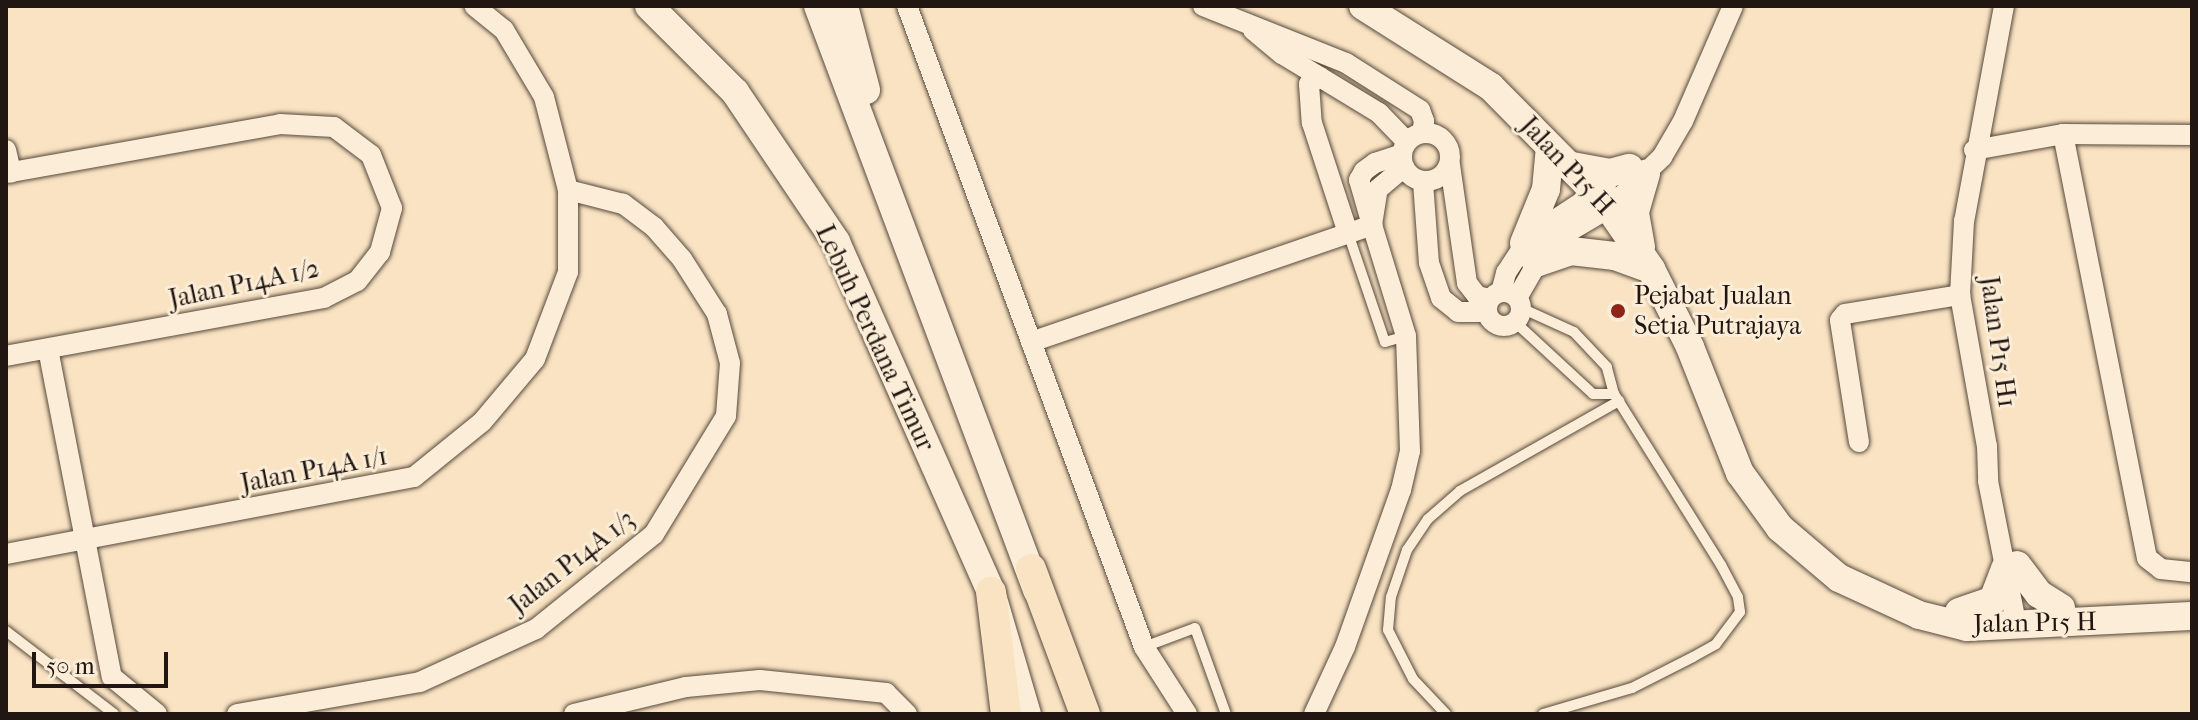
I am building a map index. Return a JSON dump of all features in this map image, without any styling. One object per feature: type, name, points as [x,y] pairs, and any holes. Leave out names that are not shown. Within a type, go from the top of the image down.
[{"type":"main road","points":[[1031,569],[1085,714]]},
{"type":"main road","points":[[991,592],[1006,714]]},
{"type":"street","name":"Jalan P14A 1/1","points":[[6,554],[414,477],[482,422],[535,359],[568,272],[568,190],[544,97],[504,30],[474,6]]},
{"type":"street","name":"Lebuh Perdana Timur","points":[[649,6],[735,92],[836,242],[991,592],[1027,714]]},
{"type":"street","name":"Lebuh Perdana Timur","points":[[818,6],[1031,569],[1071,714]]},
{"type":"street","points":[[844,6],[864,81],[875,153]]},
{"type":"street","points":[[907,6],[1144,647],[1187,714]]},
{"type":"street","points":[[1203,6],[1346,63],[1399,95],[1420,110],[1424,121],[1409,149]]},
{"type":"street","name":"Jalan P15 H","points":[[1363,6],[1491,87],[1603,201],[1647,264],[1690,347],[1740,473],[1780,528],[1839,578],[1919,615],[1967,627],[2022,619],[2192,616]]},
{"type":"street","points":[[1505,305],[1506,273],[1530,253],[1553,218],[1603,201],[1678,129],[1733,6]]},
{"type":"street","name":"Jalan P15 H1","points":[[2004,6],[1974,150],[1964,221],[1960,295],[1987,446],[2001,480],[2011,566],[2022,619]]},
{"type":"street","points":[[1244,23],[1293,61],[1379,113],[1409,149],[1415,179],[1423,182],[1439,178],[1450,165]]},
{"type":"street","points":[[1293,61],[1302,104],[1312,123],[1348,233]]},
{"type":"street","points":[[1312,123],[1309,84],[1320,77]]},
{"type":"street","name":"Jalan P14A 1/2","points":[[6,356],[324,298],[357,281],[380,252],[392,208],[371,155],[334,127],[280,124],[8,172]]},
{"type":"street","points":[[1974,150],[2063,134],[2192,135]]},
{"type":"street","points":[[2063,134],[2147,558],[2161,569],[2192,572]]},
{"type":"street","points":[[1314,714],[1345,647],[1401,490],[1410,451],[1406,336],[1359,180],[1364,171],[1409,149],[1445,141],[1467,283],[1477,296],[1505,305]]},
{"type":"street","points":[[6,150],[8,172]]},
{"type":"street","points":[[1530,253],[1558,156],[1610,173],[1637,171]]},
{"type":"street","points":[[1530,253],[1571,251],[1615,256],[1647,264],[1635,212],[1637,171]]},
{"type":"street","points":[[1423,182],[1429,263],[1441,298],[1458,312],[1505,305]]},
{"type":"street","name":"Jalan P14A 1/3","points":[[237,714],[420,682],[536,629],[654,534],[726,416],[730,363],[717,314],[682,259],[654,227],[623,204],[568,190]]},
{"type":"street","points":[[1031,342],[1372,225]]},
{"type":"street","points":[[1859,442],[1840,320],[1845,314],[1960,295]]},
{"type":"street","points":[[48,349],[112,677],[157,714]]},
{"type":"street","points":[[1959,612],[1993,600],[2011,566],[2039,594],[2061,608]]},
{"type":"street","name":"Jalan P15 H","points":[[1839,578],[1959,612],[2022,619],[2061,608],[2192,603]]},
{"type":"street","points":[[574,714],[686,687],[760,680],[886,693],[907,714]]},
{"type":"lane","points":[[1348,233],[1385,342],[1406,336]]},
{"type":"lane","points":[[1505,305],[1574,332],[1607,367],[1617,398],[1721,565],[1738,597],[1740,612],[1716,644],[1693,657],[1632,688],[1543,714]]},
{"type":"lane","points":[[1505,305],[1593,394],[1617,398]]},
{"type":"lane","points":[[1446,714],[1413,679],[1388,630],[1391,597],[1407,550],[1428,519],[1460,491],[1617,398]]},
{"type":"lane","points":[[1144,647],[1195,628],[1226,714]]},
{"type":"lane","points":[[6,631],[114,714]]},
{"type":"place","name":"Pejabat Jualan Setia Putrajaya","points":[[1618,311]]}]
